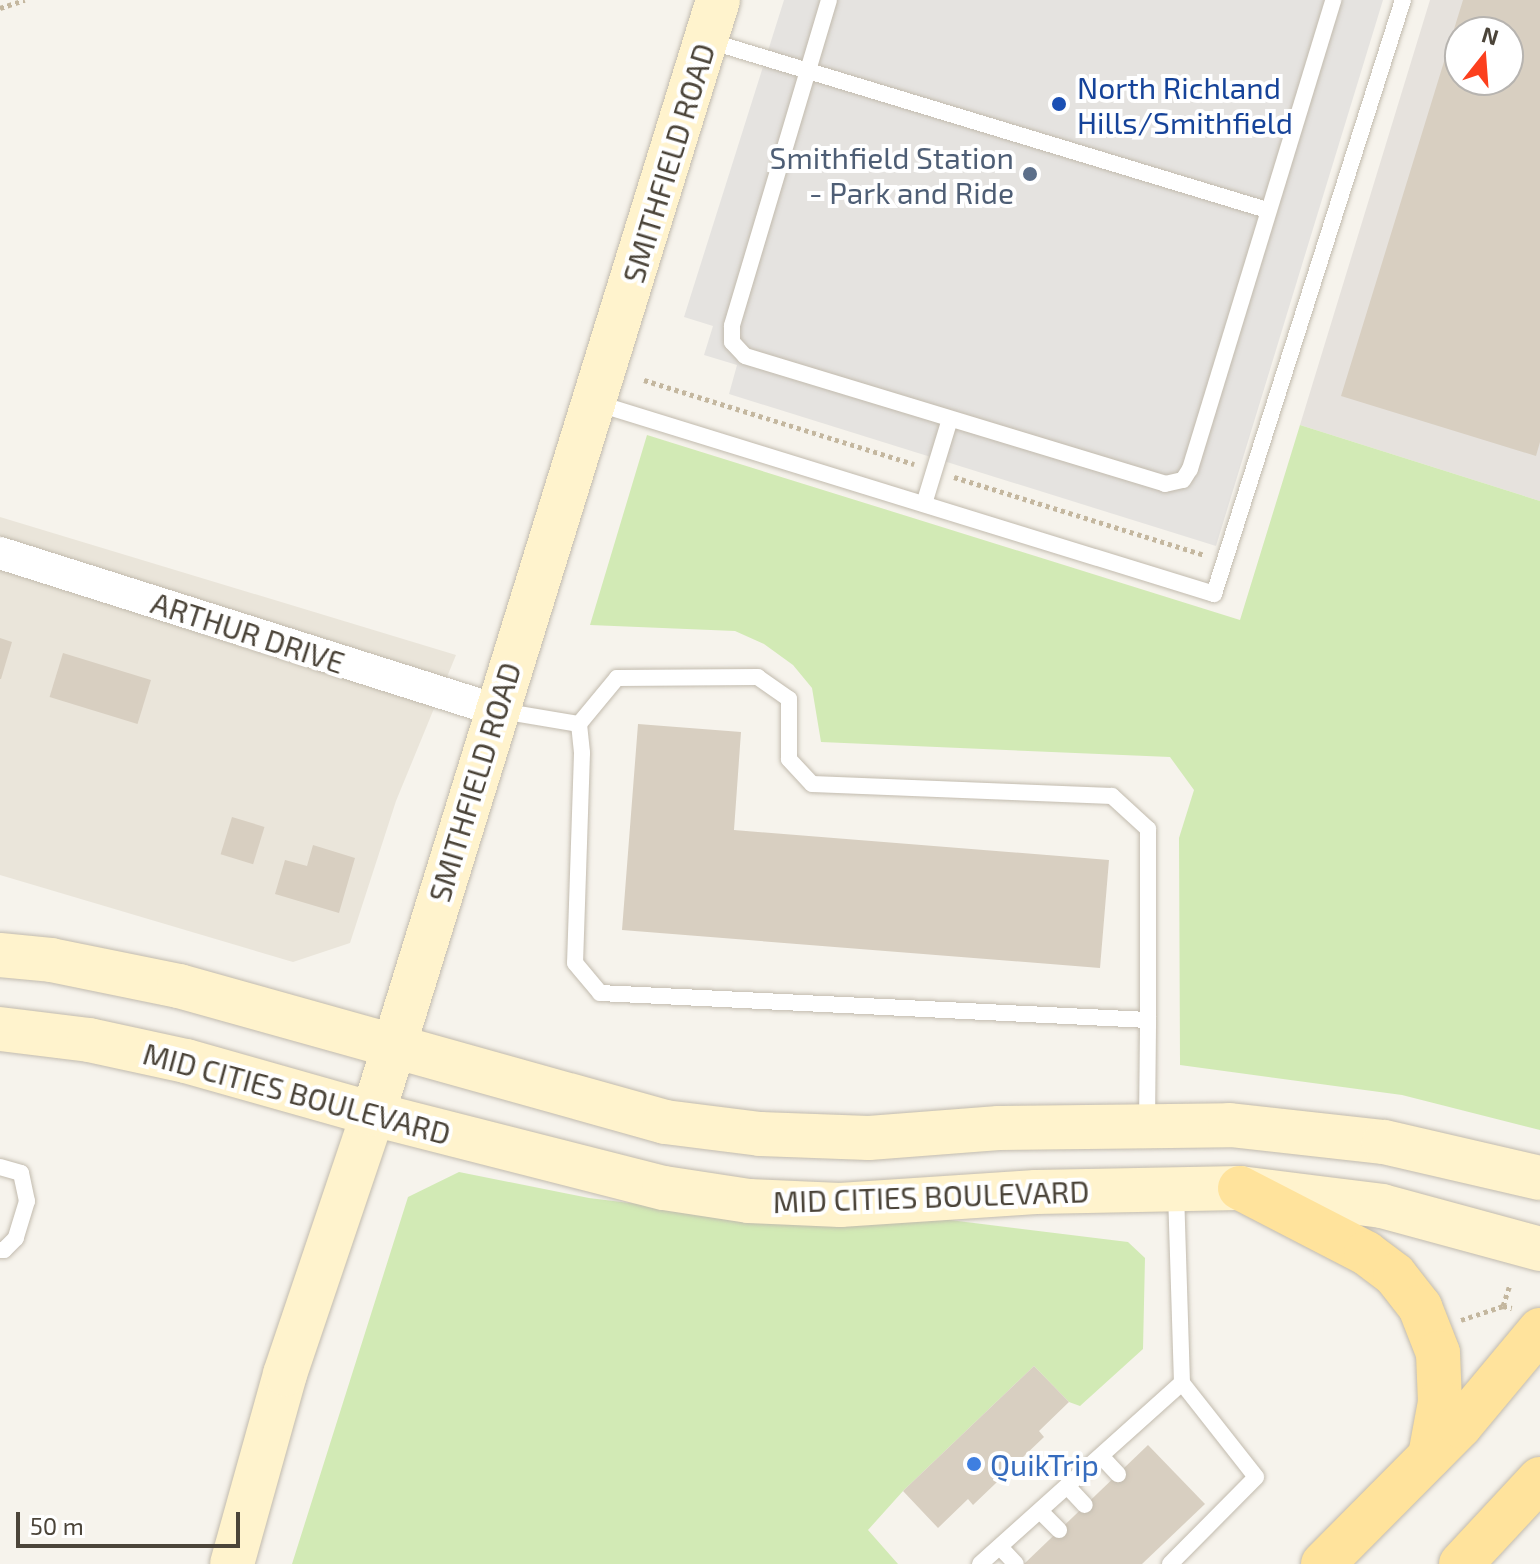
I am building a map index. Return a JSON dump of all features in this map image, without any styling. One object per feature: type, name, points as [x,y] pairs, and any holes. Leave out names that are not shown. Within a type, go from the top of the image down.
[{"type":"main road","name":"SMITHFIELD ROAD","points":[[232,1564],[285,1374],[373,1114],[712,20]]},
{"type":"main road","name":"MID CITIES BOULEVARD","points":[[0,955],[51,960],[179,986],[665,1122],[760,1134],[869,1138],[999,1128],[1230,1125],[1307,1131],[1384,1142],[1540,1178]]},
{"type":"main road","name":"MID CITIES BOULEVARD","points":[[0,1029],[89,1040],[186,1061],[373,1114],[664,1188],[749,1201],[840,1205],[1176,1188],[1240,1188],[1382,1206],[1540,1249]]},
{"type":"main road","points":[[1240,1188],[1366,1253],[1395,1275],[1420,1307],[1438,1353],[1440,1402],[1430,1456]]},
{"type":"main road","points":[[1323,1564],[1430,1456],[1540,1330]]},
{"type":"main road","points":[[1461,1564],[1540,1479]]},
{"type":"street","name":"ARTHUR DRIVE","points":[[0,553],[496,710]]},
{"type":"lane","points":[[829,0],[732,326],[732,342],[745,356],[1165,484],[1183,480],[1190,469],[1333,0]]},
{"type":"lane","points":[[593,402],[1214,594],[1403,0]]},
{"type":"lane","points":[[712,20],[807,71],[1267,210]]},
{"type":"lane","points":[[924,504],[950,419]]},
{"type":"lane","points":[[1147,1125],[1148,1020],[1148,829],[1112,796],[812,784],[789,759],[789,699],[758,677],[617,678],[579,724],[582,753],[575,963],[600,993],[1148,1020]]},
{"type":"lane","points":[[496,710],[579,724]]},
{"type":"lane","points":[[0,1167],[21,1173],[27,1201],[16,1238],[0,1250]]},
{"type":"lane","points":[[1170,1564],[1256,1477],[1182,1383],[1176,1188]]},
{"type":"lane","points":[[980,1564],[1182,1383]]},
{"type":"lane","points":[[1101,1456],[1118,1474]]},
{"type":"lane","points":[[1067,1486],[1085,1505]]},
{"type":"lane","points":[[1040,1511],[1059,1530]]},
{"type":"lane","points":[[1174,1534],[1186,1547]]},
{"type":"lane","points":[[1000,1547],[1016,1564]]},
{"type":"path","points":[[0,8],[25,0]]},
{"type":"path","points":[[1448,1324],[1503,1306],[1510,1285]]},
{"type":"shaded area","name":"Smithfield Station - Park and Ride","points":[[784,0],[1383,0],[1216,546],[729,394],[737,365],[704,355],[713,326],[684,317]]},
{"type":"shaded area","points":[[1430,0],[1540,0],[1540,501],[1300,425]]},
{"type":"shaded area","points":[[0,517],[456,655],[396,801],[350,943],[293,962],[0,875]]},
{"type":"green space","points":[[1300,425],[1540,501],[1540,1130],[1402,1095],[1180,1065],[1179,838],[1194,790],[1170,757],[821,742],[812,688],[793,665],[764,644],[735,631],[590,625],[647,435],[1240,620]]},
{"type":"green space","points":[[459,1172],[589,1198],[695,1211],[942,1219],[1128,1242],[1145,1258],[1143,1349],[1080,1406],[1069,1402],[1034,1366],[903,1491],[868,1530],[898,1564],[292,1564],[408,1197]]},
{"type":"building","points":[[1463,0],[1540,0],[1540,442],[1536,456],[1341,396],[1444,62],[1444,96],[1524,96],[1524,16],[1458,16]]},
{"type":"building","points":[[0,638],[12,642],[1,679],[0,679]]},
{"type":"building","points":[[63,653],[151,680],[138,724],[50,697]]},
{"type":"building","points":[[638,724],[741,732],[734,830],[1109,860],[1100,968],[622,930]]},
{"type":"building","points":[[232,817],[265,827],[253,864],[221,854]]},
{"type":"building","points":[[313,845],[355,858],[339,913],[275,894],[285,860],[307,866]]},
{"type":"building","name":"QuikTrip","points":[[1034,1366],[1069,1402],[1039,1431],[1044,1437],[973,1505],[968,1499],[938,1528],[903,1491]]},
{"type":"building","name":"QuikTrip","points":[[1148,1445],[1205,1504],[1142,1564],[1024,1564]]},
{"type":"place","name":"North Richland Hills/Smithfield","points":[[1059,104]]},
{"type":"place","name":"Smithfield Station - Park and Ride","points":[[1030,174]]},
{"type":"place","name":"QuikTrip","points":[[974,1464]]}]
